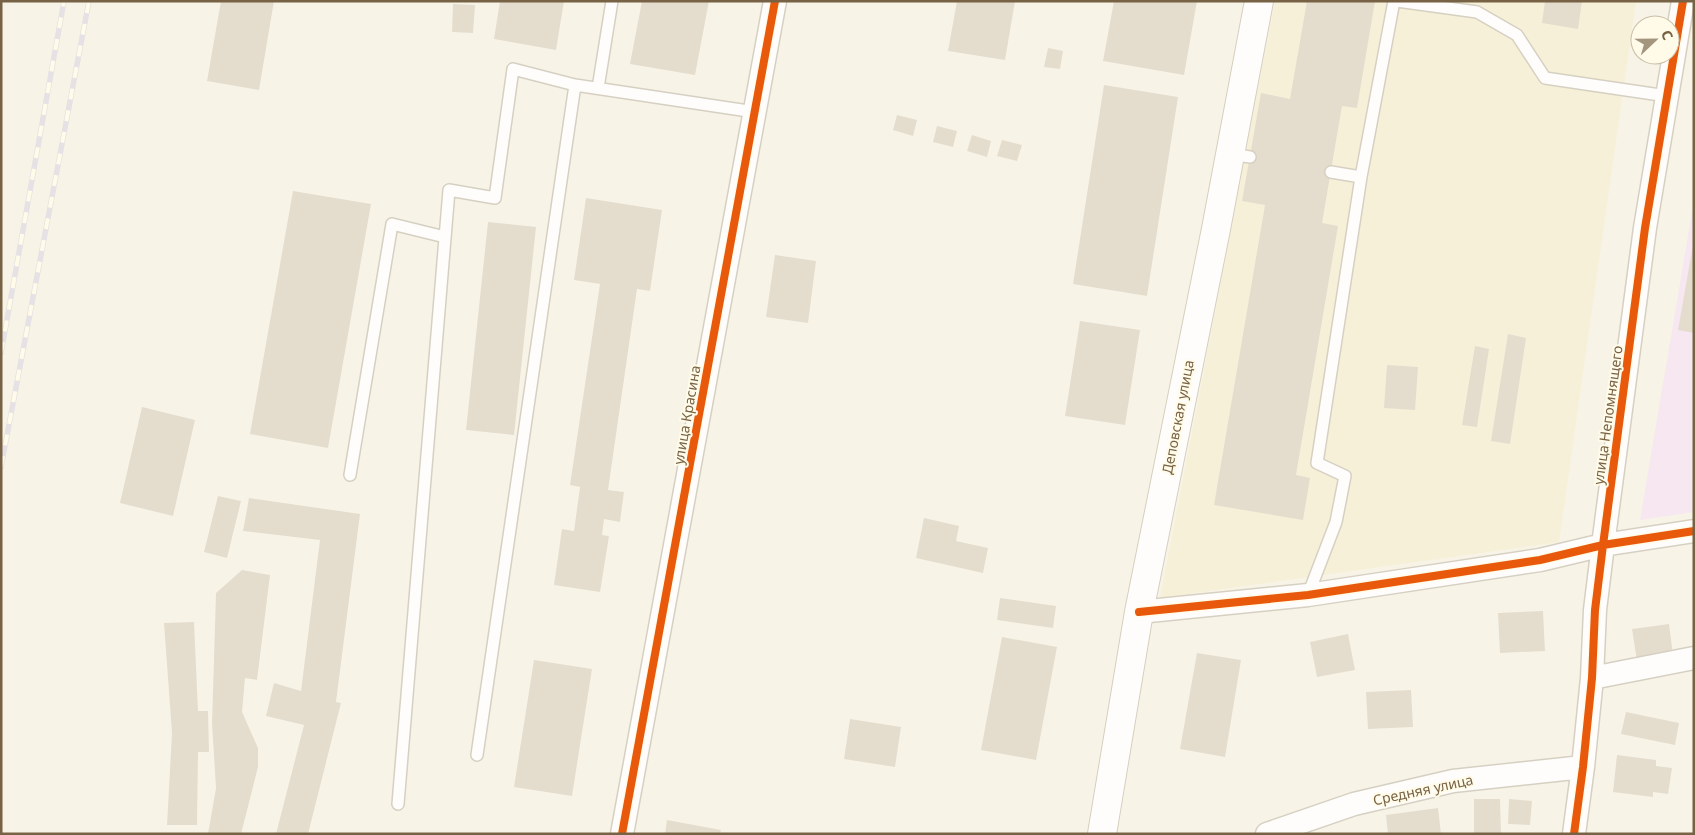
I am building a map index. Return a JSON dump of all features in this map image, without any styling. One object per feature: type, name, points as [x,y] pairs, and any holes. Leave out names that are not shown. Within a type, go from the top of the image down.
[{"type":"main road","name":"Деповская улица","points":[[1102,834],[1139,612],[1216,228],[1240,156],[1246,74],[1259,1]]},
{"type":"street","name":"улица Красина","points":[[622,834],[775,1]]},
{"type":"street","name":"улица Непомнящего","points":[[1574,834],[1592,678],[1595,610],[1603,545],[1646,228],[1683,1]]},
{"type":"street","points":[[1139,612],[1308,595],[1540,560],[1603,545],[1694,531]]},
{"type":"street","points":[[1592,678],[1694,658]]},
{"type":"street","name":"Средняя улица","points":[[1267,834],[1354,804],[1453,781],[1583,767]]},
{"type":"lane","points":[[598,88],[612,1]]},
{"type":"lane","points":[[1308,595],[1336,522],[1345,476],[1317,463],[1361,177],[1395,1],[1477,12],[1517,35],[1545,78],[1667,96]]},
{"type":"lane","points":[[398,804],[449,190],[495,198],[513,69],[575,85],[755,112]]},
{"type":"lane","points":[[477,755],[575,85]]},
{"type":"lane","points":[[1331,172],[1361,177]]},
{"type":"lane","points":[[350,475],[392,224],[445,237]]},
{"type":"shaded area","points":[[1275,1],[1636,1],[1634,15],[1630,15],[1630,43],[1559,542],[1160,598]]},
{"type":"shaded area","points":[[1694,200],[1694,512],[1640,520]]},
{"type":"building","points":[[221,1],[274,1],[259,90],[207,81]]},
{"type":"building","points":[[500,1],[564,1],[556,50],[494,39]]},
{"type":"building","points":[[642,1],[709,1],[695,75],[630,64]]},
{"type":"building","points":[[957,1],[1015,1],[1005,60],[948,51]]},
{"type":"building","points":[[1114,1],[1197,1],[1184,75],[1103,61]]},
{"type":"building","points":[[1307,1],[1375,1],[1357,108],[1342,106],[1322,223],[1338,226],[1296,475],[1310,478],[1303,520],[1214,505],[1265,205],[1242,201],[1261,93],[1290,99]]},
{"type":"building","points":[[1545,1],[1582,1],[1578,29],[1542,23]]},
{"type":"building","points":[[453,4],[475,5],[473,33],[452,32]]},
{"type":"building","points":[[1048,48],[1063,51],[1060,69],[1044,67]]},
{"type":"building","points":[[1104,85],[1178,97],[1147,296],[1073,284]]},
{"type":"building","points":[[897,115],[917,120],[913,136],[893,130]]},
{"type":"building","points":[[937,126],[957,131],[953,147],[933,142]]},
{"type":"building","points":[[972,135],[991,141],[987,157],[967,151]]},
{"type":"building","points":[[1002,140],[1022,145],[1017,161],[997,156]]},
{"type":"building","points":[[293,191],[371,204],[328,448],[250,434]]},
{"type":"building","points":[[586,198],[662,210],[650,291],[637,289],[608,490],[624,492],[620,522],[604,519],[602,535],[609,536],[600,592],[554,585],[562,529],[574,531],[580,487],[570,485],[600,284],[574,280]]},
{"type":"building","points":[[488,222],[536,227],[514,435],[466,430]]},
{"type":"building","points":[[1694,245],[1694,333],[1678,330]]},
{"type":"building","points":[[775,255],[816,261],[808,323],[766,317]]},
{"type":"building","points":[[1080,321],[1140,330],[1125,425],[1065,416]]},
{"type":"building","points":[[1508,334],[1526,338],[1510,444],[1491,441]]},
{"type":"building","points":[[1475,346],[1489,349],[1477,427],[1462,425]]},
{"type":"building","points":[[1387,365],[1418,367],[1415,410],[1384,408]]},
{"type":"building","points":[[142,407],[195,420],[173,516],[120,503]]},
{"type":"building","points":[[218,496],[241,501],[227,558],[204,552]]},
{"type":"building","points":[[249,498],[360,514],[336,702],[341,703],[308,834],[276,834],[304,725],[266,716],[274,683],[301,691],[320,540],[243,531]]},
{"type":"building","points":[[924,518],[959,526],[956,541],[988,548],[983,573],[916,558]]},
{"type":"building","points":[[242,570],[270,575],[257,680],[245,678],[242,712],[258,748],[258,767],[241,834],[208,834],[216,788],[212,723],[216,593]]},
{"type":"building","points":[[1000,598],[1056,606],[1053,628],[997,620]]},
{"type":"building","points":[[1543,611],[1545,651],[1500,653],[1498,613]]},
{"type":"building","points":[[194,622],[198,711],[208,711],[209,752],[198,752],[197,825],[167,825],[172,733],[164,623]]},
{"type":"building","points":[[1669,624],[1673,655],[1637,661],[1632,629]]},
{"type":"building","points":[[1348,634],[1355,670],[1317,677],[1310,642]]},
{"type":"building","points":[[1002,637],[1057,647],[1036,760],[981,750]]},
{"type":"building","points":[[1197,653],[1241,660],[1225,757],[1180,749]]},
{"type":"building","points":[[534,660],[592,669],[572,796],[514,787]]},
{"type":"building","points":[[1411,690],[1413,727],[1368,729],[1366,692]]},
{"type":"building","points":[[1626,712],[1679,723],[1675,745],[1621,734]]},
{"type":"building","points":[[850,719],[901,727],[895,767],[844,759]]},
{"type":"building","points":[[1617,755],[1656,760],[1656,766],[1672,768],[1668,794],[1653,792],[1653,797],[1613,792]]},
{"type":"building","points":[[1474,799],[1500,799],[1501,834],[1474,834]]},
{"type":"building","points":[[1509,799],[1532,801],[1530,825],[1508,824]]},
{"type":"building","points":[[1438,808],[1441,834],[1388,834],[1386,815]]},
{"type":"building","points":[[667,820],[721,830],[720,834],[665,834]]},
{"type":"railway","points":[[1,353],[64,1]]},
{"type":"railway","points":[[1,467],[89,1]]},
{"type":"cycle path","points":[[622,834],[775,1]]},
{"type":"cycle path","points":[[1574,834],[1592,678],[1595,610],[1603,545],[1645,228],[1683,1]]},
{"type":"cycle path","points":[[1139,612],[1308,595],[1540,560],[1603,545],[1694,531]]}]
